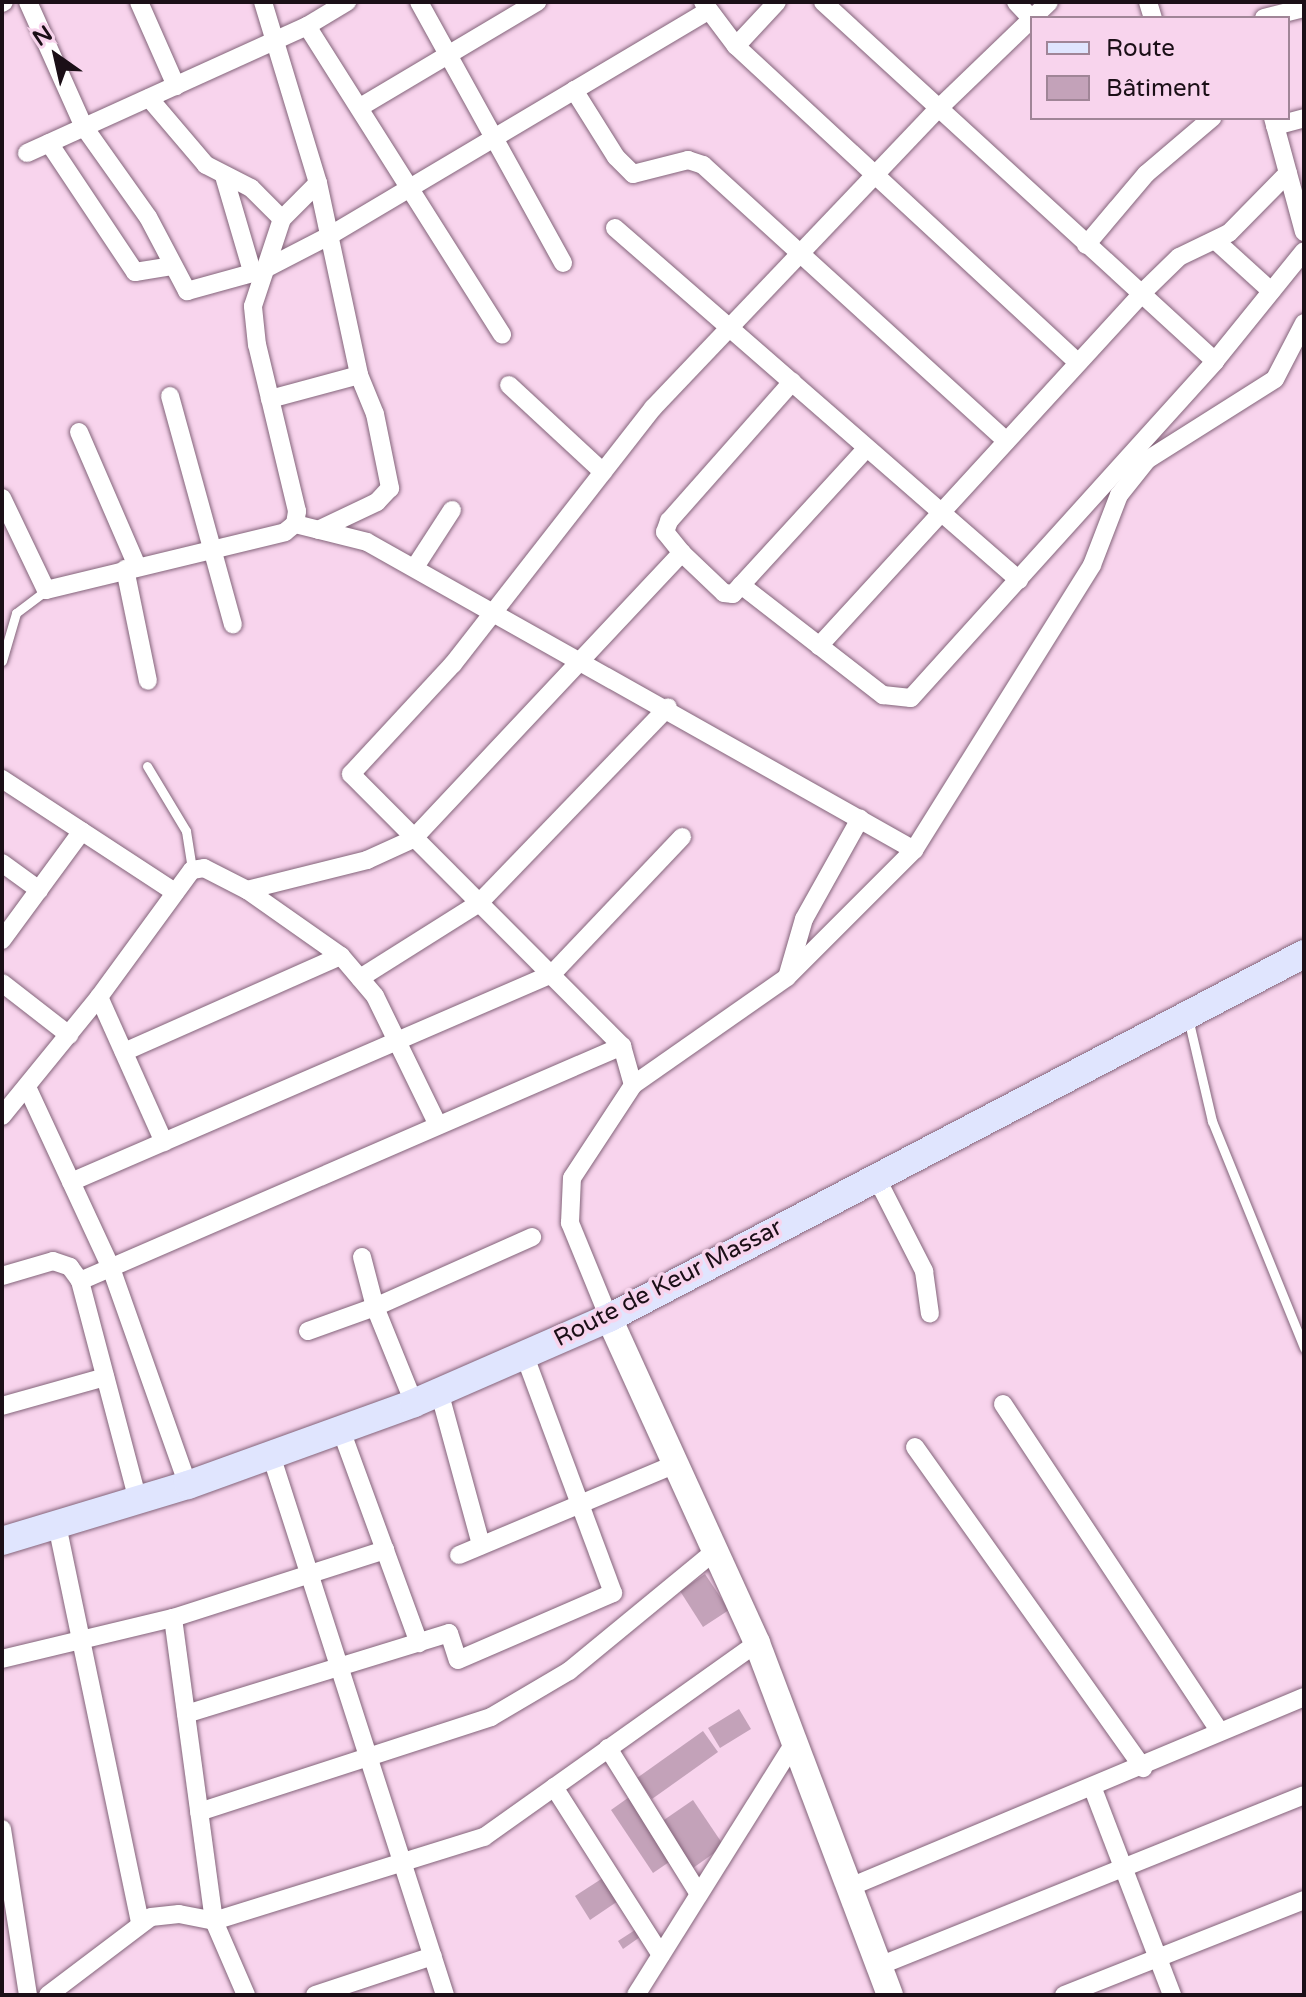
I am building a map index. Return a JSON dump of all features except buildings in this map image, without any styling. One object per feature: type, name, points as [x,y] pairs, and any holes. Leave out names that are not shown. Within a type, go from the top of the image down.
[{"type":"main road","name":"Route de Keur Massar","points":[[2,1541],[188,1485],[341,1430],[427,1397],[609,1318],[1304,954]]},
{"type":"street","points":[[28,2],[84,127],[148,217],[187,291],[258,271],[329,236],[574,90],[705,6],[736,46],[1078,363]]},
{"type":"street","points":[[263,2],[318,183],[359,375],[375,414],[389,494],[318,530]]},
{"type":"street","points":[[27,153],[307,26],[347,2]]},
{"type":"street","points":[[419,2],[563,263]]},
{"type":"street","points":[[362,106],[537,2]]},
{"type":"street","points":[[736,46],[777,2]]},
{"type":"street","points":[[823,2],[1215,361]]},
{"type":"street","points":[[1016,2],[1030,17]]},
{"type":"street","points":[[1033,16],[1049,2]]},
{"type":"street","points":[[144,4],[176,86]]},
{"type":"street","points":[[1272,16],[1304,8]]},
{"type":"street","points":[[633,1085],[622,1046],[351,774],[453,664],[653,408],[938,109],[1030,19]]},
{"type":"street","points":[[307,26],[362,106],[409,190],[502,335]]},
{"type":"street","points":[[574,90],[616,157],[633,174],[688,160],[703,165],[802,251],[1006,441]]},
{"type":"street","points":[[149,98],[206,165],[251,188],[282,219]]},
{"type":"street","points":[[1086,245],[1146,174],[1210,120]]},
{"type":"street","points":[[1274,122],[1304,232]]},
{"type":"street","points":[[49,143],[135,272],[172,266]]},
{"type":"street","points":[[819,646],[1141,294],[1179,257],[1217,242],[1288,173]]},
{"type":"street","points":[[224,176],[258,271]]},
{"type":"street","points":[[2,498],[46,590],[285,532],[295,524],[297,511],[270,399],[253,306],[258,271],[282,219],[318,183]]},
{"type":"street","points":[[615,228],[731,326],[939,515],[1019,580]]},
{"type":"street","points":[[1217,242],[1271,291]]},
{"type":"street","points":[[741,585],[883,695],[911,698],[1215,361],[1304,251]]},
{"type":"street","points":[[890,1995],[757,1643],[609,1318],[570,1223],[572,1178],[633,1085],[787,977],[914,850],[1092,565],[1119,495],[1147,460],[1275,379],[1304,323]]},
{"type":"street","points":[[270,399],[359,375]]},
{"type":"street","points":[[792,382],[669,521],[665,532],[724,593],[733,594],[866,449]]},
{"type":"street","points":[[509,385],[603,472]]},
{"type":"street","points":[[170,396],[233,624]]},
{"type":"street","points":[[79,432],[131,568],[148,681]]},
{"type":"street","points":[[415,567],[452,510]]},
{"type":"street","points":[[295,524],[367,542],[415,567],[668,707],[914,850]]},
{"type":"street","points":[[247,890],[367,860],[413,839],[682,553]]},
{"type":"street","points":[[360,978],[479,903],[625,758],[668,707]]},
{"type":"street","points":[[2,779],[175,892]]},
{"type":"street","points":[[787,977],[804,919],[860,819]]},
{"type":"street","points":[[2,940],[82,831]]},
{"type":"street","points":[[71,1182],[552,974],[682,837]]},
{"type":"street","points":[[2,863],[39,890]]},
{"type":"street","points":[[2,1116],[99,997],[192,870],[204,868],[247,890],[341,956],[360,978],[399,1039],[437,1123]]},
{"type":"street","points":[[124,1052],[341,956]]},
{"type":"street","points":[[2,983],[69,1035]]},
{"type":"street","points":[[99,997],[164,1142]]},
{"type":"street","points":[[80,1281],[437,1123],[622,1046]]},
{"type":"street","points":[[27,1087],[111,1268],[188,1485]]},
{"type":"street","points":[[876,1177],[924,1271],[930,1314]]},
{"type":"street","points":[[308,1331],[375,1307],[532,1237]]},
{"type":"street","points":[[362,1257],[375,1307],[427,1397],[481,1545]]},
{"type":"street","points":[[2,1276],[53,1261],[70,1267],[80,1281],[138,1501]]},
{"type":"street","points":[[186,1714],[449,1633],[458,1660],[613,1593],[524,1354]]},
{"type":"street","points":[[2,1406],[105,1377]]},
{"type":"street","points":[[1003,1404],[1218,1729]]},
{"type":"street","points":[[341,1430],[419,1643]]},
{"type":"street","points":[[915,1447],[1143,1768]]},
{"type":"street","points":[[271,1455],[445,1995]]},
{"type":"street","points":[[459,1555],[675,1464]]},
{"type":"street","points":[[57,1525],[140,1923]]},
{"type":"street","points":[[2,1659],[173,1618],[385,1550]]},
{"type":"street","points":[[199,1812],[491,1717],[556,1679],[715,1551]]},
{"type":"street","points":[[173,1618],[214,1921],[246,1995]]},
{"type":"street","points":[[48,1995],[140,1923],[179,1914],[214,1921],[484,1837],[757,1643]]},
{"type":"street","points":[[850,1887],[1143,1768],[1218,1729],[1304,1697]]},
{"type":"street","points":[[636,1995],[795,1742]]},
{"type":"street","points":[[608,1748],[699,1894]]},
{"type":"street","points":[[554,1787],[661,1955]]},
{"type":"street","points":[[1093,1789],[1172,1995]]},
{"type":"street","points":[[879,1966],[1304,1795]]},
{"type":"street","points":[[2,1829],[28,1995]]},
{"type":"street","points":[[1064,1995],[1304,1900]]},
{"type":"street","points":[[315,1995],[343,1991],[433,1956]]},
{"type":"lane","points":[[2,661],[16,613],[46,590]]},
{"type":"lane","points":[[147,766],[186,831],[192,870]]},
{"type":"lane","points":[[1188,1015],[1212,1121],[1304,1348]]}]
